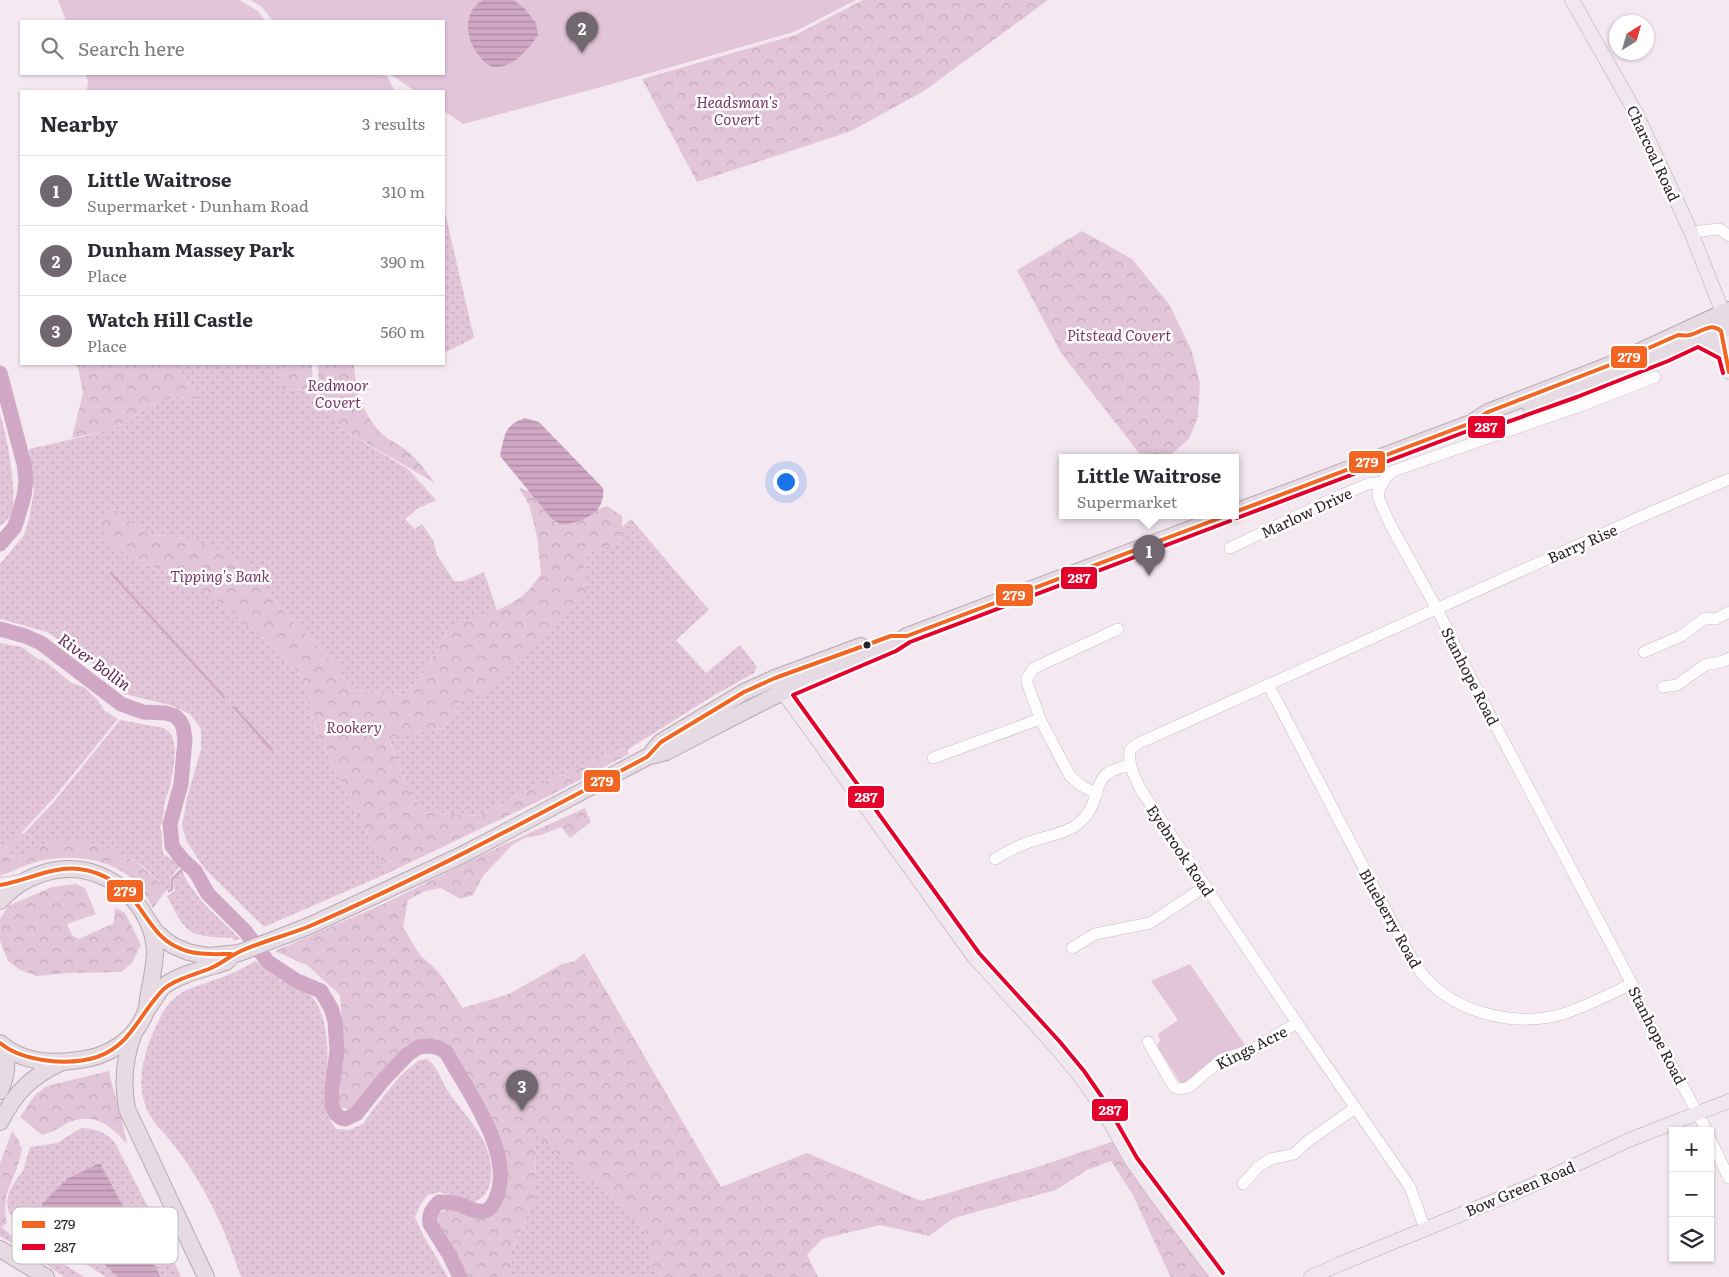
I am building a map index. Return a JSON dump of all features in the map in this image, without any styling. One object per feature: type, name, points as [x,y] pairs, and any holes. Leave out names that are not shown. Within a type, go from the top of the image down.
[{"type":"highway","points":[[1239,510],[1471,423],[1488,412],[1615,363],[1678,335],[1726,319]]},
{"type":"highway","points":[[1471,423],[1494,420],[1575,392],[1666,355],[1698,340],[1726,319]]},
{"type":"highway","points":[[1698,340],[1709,344],[1724,354]]},
{"type":"highway","points":[[0,1044],[7,1050],[24,1057],[62,1062],[86,1060],[109,1052],[125,1041],[162,988],[168,984],[182,977],[226,962],[237,954],[276,940],[342,911],[462,855],[647,757],[661,742],[744,692],[779,685],[891,636],[907,636],[1217,519]]},
{"type":"highway","points":[[0,901],[25,880],[52,870],[76,869],[88,871],[110,879],[119,885],[138,905],[155,931],[174,946],[199,955],[237,954]]},
{"type":"highway","points":[[145,916],[152,935],[155,952],[146,1011]]},
{"type":"highway","points":[[135,1028],[127,1051],[124,1095],[127,1109],[173,1207]]},
{"type":"highway","points":[[0,1044],[7,1060],[5,1078],[0,1091]]},
{"type":"highway","points":[[0,1122],[10,1104],[28,1082],[46,1069],[62,1062]]},
{"type":"highway","points":[[178,1217],[206,1277]]},
{"type":"highway","points":[[0,1249],[12,1256]]},
{"type":"highway","points":[[25,1264],[46,1277]]},
{"type":"main road","name":"Charcoal Road","points":[[1572,0],[1636,113],[1691,232],[1726,319],[1724,354],[1729,372]]},
{"type":"main road","points":[[779,685],[974,957],[1055,1046],[1099,1103],[1132,1161],[1218,1277]]},
{"type":"main road","points":[[0,885],[25,880]]},
{"type":"main road","name":"Bow Green Road","points":[[1311,1277],[1528,1187],[1629,1140],[1729,1101]]},
{"type":"street","points":[[1691,232],[1720,229],[1729,236]]},
{"type":"street","points":[[1383,482],[1393,471],[1571,409],[1655,377]]},
{"type":"street","name":"Barry Rise","points":[[1436,608],[1729,479]]},
{"type":"street","name":"Marlow Drive","points":[[1230,548],[1368,484],[1383,482]]},
{"type":"street","name":"Stanhope Road","points":[[1383,482],[1378,492],[1379,499],[1390,524],[1436,608],[1480,696],[1632,984],[1644,1014],[1704,1127]]},
{"type":"street","points":[[995,859],[1027,842],[1077,825],[1093,805],[1100,780],[1106,773],[1120,767],[1131,766],[1130,750],[1137,744],[1269,686],[1436,608]]},
{"type":"street","points":[[1644,652],[1681,636],[1705,618],[1716,619],[1729,612]]},
{"type":"street","points":[[1097,794],[1082,786],[1070,776],[1040,719],[1027,678],[1031,671],[1118,629]]},
{"type":"street","points":[[1663,687],[1677,685],[1705,665],[1729,658]]},
{"type":"street","name":"Blueberry Road","points":[[1269,686],[1403,943],[1415,964],[1437,988],[1474,1010],[1508,1018],[1525,1018],[1559,1015],[1632,984]]},
{"type":"street","points":[[933,758],[1040,719]]},
{"type":"street","name":"Eyebrook Road","points":[[1131,766],[1145,797],[1410,1187],[1425,1229]]},
{"type":"street","points":[[1072,948],[1095,934],[1150,923],[1206,886]]},
{"type":"street","name":"Kings Acre","points":[[1148,1042],[1174,1087],[1180,1089],[1189,1087],[1222,1059],[1251,1050],[1297,1023]]},
{"type":"street","points":[[1243,1184],[1258,1166],[1271,1159],[1294,1154],[1308,1141],[1355,1108]]},
{"type":"street","points":[[1714,1147],[1729,1178]]},
{"type":"green space","points":[[58,0],[239,0],[258,11],[264,20],[66,20]]},
{"type":"green space","points":[[250,0],[856,0],[794,32],[463,124],[445,112],[445,90],[414,90],[391,75],[445,75],[445,20],[272,20],[262,7]]},
{"type":"green space","name":"Headsman's Covert","points":[[863,0],[1048,0],[924,91],[851,131],[697,182],[642,79],[795,35]]},
{"type":"green space","points":[[86,75],[380,75],[387,76],[394,90],[87,90],[88,80]]},
{"type":"green space","points":[[445,212],[474,338],[445,352]]},
{"type":"green space","name":"Pitstead Covert","points":[[1082,231],[1132,259],[1169,304],[1191,349],[1200,383],[1198,417],[1189,439],[1172,454],[1140,454],[1061,353],[1017,270]]},
{"type":"green space","points":[[75,365],[175,365],[197,395],[196,398],[174,397],[150,406],[112,430],[72,438],[83,393],[78,367]]},
{"type":"green space","points":[[175,365],[282,365],[282,389],[313,390],[342,429],[408,469],[436,500],[417,509],[405,519],[415,529],[422,524],[433,540],[437,555],[454,581],[464,581],[484,572],[497,610],[483,617],[450,626],[426,669],[405,695],[351,690],[338,667],[282,610],[254,570],[185,538],[147,534],[110,506],[98,524],[144,564],[182,577],[222,604],[291,662],[305,683],[314,725],[350,801],[388,873],[264,927],[204,868],[187,842],[182,827],[187,798],[201,749],[201,729],[190,714],[170,705],[124,694],[90,661],[47,632],[0,619],[0,564],[24,535],[34,490],[29,449],[112,430],[150,406],[174,397],[196,398],[197,395]]},
{"type":"green space","points":[[282,365],[312,365],[313,390],[282,389]]},
{"type":"green space","name":"Redmoor Covert","points":[[318,365],[354,365],[356,383],[361,401],[375,427],[388,439],[415,458],[435,483],[342,429],[319,399]]},
{"type":"green space","points":[[0,414],[8,449],[13,501],[11,513],[0,526]]},
{"type":"green space","name":"Rookery","points":[[519,488],[542,495],[578,517],[607,506],[622,516],[623,542],[583,555],[586,595],[511,664],[495,688],[460,701],[445,728],[398,735],[389,740],[407,788],[424,812],[479,816],[532,788],[626,747],[629,754],[545,798],[388,873],[350,801],[314,725],[305,683],[291,662],[222,604],[182,577],[144,564],[113,547],[98,524],[110,506],[147,534],[185,538],[225,551],[254,570],[282,610],[338,667],[351,690],[405,695],[426,669],[450,626],[512,603],[529,590],[541,574],[537,536],[529,505]]},
{"type":"green space","points":[[631,519],[709,610],[676,640],[706,673],[740,645],[757,667],[754,673],[708,699],[627,750],[626,747],[532,788],[479,816],[424,812],[407,788],[389,739],[398,735],[445,728],[460,701],[495,687],[583,555],[622,542],[622,527]]},
{"type":"green space","points":[[0,643],[22,647],[38,659],[43,660],[72,683],[84,687],[97,699],[104,710],[118,719],[52,800],[9,846],[0,849]]},
{"type":"green space","points":[[120,720],[164,728],[172,735],[175,749],[174,764],[160,827],[164,855],[177,862],[179,867],[170,878],[171,887],[166,891],[145,868],[130,858],[92,844],[24,854],[15,859],[3,852],[13,845],[53,803]]},
{"type":"green space","points":[[585,808],[591,822],[570,838],[561,827],[541,835],[527,837],[512,845],[483,876],[473,895],[460,899],[441,888],[425,891],[408,900],[403,927],[420,955],[438,971],[463,1008],[509,994],[562,964],[575,961],[584,953],[721,1187],[807,1153],[921,1201],[1037,1167],[1114,1141],[1214,1277],[1170,1276],[1133,1195],[1111,1161],[1087,1170],[1056,1190],[954,1218],[929,1236],[880,1225],[822,1239],[807,1255],[818,1277],[663,1277],[653,1270],[645,1231],[602,1189],[536,1136],[535,1198],[512,1250],[512,1277],[457,1277],[438,1241],[437,1213],[453,1208],[487,1214],[505,1166],[463,1077],[442,1045],[407,1045],[352,1110],[339,1107],[343,1039],[340,995],[308,966],[275,951],[381,905],[505,844]]},
{"type":"green space","points":[[21,833],[24,834],[3,852],[15,859],[49,843],[86,842],[117,851],[131,859],[144,868],[166,891],[153,908],[141,888],[120,870],[81,858],[40,861],[0,876],[0,849],[9,846]]},
{"type":"green space","points":[[182,871],[188,883],[203,903],[240,939],[235,941],[232,938],[198,934],[185,926],[167,896],[175,891],[173,880]]},
{"type":"green space","points":[[76,884],[85,888],[96,914],[67,924],[72,935],[79,939],[114,923],[115,908],[125,913],[141,945],[132,963],[121,972],[67,973],[37,976],[20,970],[8,961],[0,941],[0,919],[8,906],[52,887]]},
{"type":"green space","points":[[256,961],[281,980],[307,992],[319,1008],[325,1027],[327,1047],[325,1104],[336,1129],[349,1130],[363,1124],[400,1076],[419,1060],[427,1059],[437,1070],[445,1087],[478,1131],[484,1141],[491,1165],[490,1183],[485,1194],[472,1203],[440,1192],[428,1195],[420,1205],[415,1217],[423,1235],[448,1277],[241,1277],[214,1209],[205,1192],[167,1136],[154,1122],[147,1109],[143,1098],[142,1077],[145,1056],[152,1035],[172,1000],[188,990]]},
{"type":"green space","points":[[1190,964],[1247,1048],[1190,1083],[1181,1084],[1157,1046],[1160,1040],[1158,1034],[1178,1020],[1151,981]]},
{"type":"green space","points":[[109,1071],[127,1144],[109,1126],[95,1120],[79,1119],[42,1135],[20,1117],[34,1096],[47,1086]]},
{"type":"green space","points":[[81,1128],[100,1131],[108,1136],[115,1143],[148,1207],[124,1207],[100,1163],[41,1205],[43,1207],[12,1207],[12,1218],[7,1203],[9,1192],[23,1171],[30,1147],[57,1143]]},
{"type":"green space","points":[[12,1131],[19,1141],[20,1147],[22,1147],[6,1201],[7,1223],[2,1227],[0,1226],[0,1163]]},
{"type":"green space","points":[[536,1135],[602,1189],[645,1231],[653,1270],[663,1277],[512,1277],[512,1250],[535,1198]]},
{"type":"green space","points":[[0,1226],[12,1235],[12,1243],[0,1236]]},
{"type":"green space","points":[[45,1264],[64,1264],[84,1277],[64,1277]]},
{"type":"green space","points":[[85,1264],[104,1264],[118,1277],[106,1277]]},
{"type":"green space","points":[[154,1264],[175,1264],[181,1277],[161,1277]]},
{"type":"shaded area","points":[[483,0],[513,0],[524,8],[536,23],[538,35],[515,61],[509,64],[496,67],[489,65],[480,57],[471,43],[468,27],[469,19],[476,5]]},
{"type":"shaded area","points":[[525,418],[539,422],[603,488],[601,504],[597,510],[586,518],[563,525],[552,519],[500,456],[506,432],[513,424]]},
{"type":"shaded area","points":[[100,1163],[124,1207],[43,1207],[41,1205],[67,1179]]},
{"type":"shaded area","points":[[104,1264],[154,1264],[161,1277],[118,1277]]},
{"type":"waterway","name":"River Bollin","points":[[0,373],[24,464],[26,481],[24,496],[14,528],[0,544]]},
{"type":"waterway","points":[[111,573],[224,697]]},
{"type":"waterway","name":"River Bollin","points":[[0,629],[41,643],[121,704],[143,712],[166,713],[175,716],[180,721],[185,739],[181,784],[170,824],[172,846],[195,871],[208,894],[245,931],[268,962],[297,981],[321,991],[331,1008],[335,1021],[337,1051],[332,1089],[332,1106],[336,1114],[345,1119],[356,1114],[384,1079],[408,1054],[419,1047],[429,1046],[446,1052],[486,1123],[494,1142],[499,1162],[500,1181],[496,1198],[488,1209],[477,1211],[456,1203],[439,1202],[430,1215],[430,1224],[450,1256],[460,1277]]},
{"type":"waterway","points":[[234,707],[272,750]]},
{"type":"waterway","points":[[169,891],[172,889],[172,879],[188,864]]},
{"type":"transit line","name":"279","points":[[1239,510],[1471,423],[1488,412],[1615,363],[1678,335],[1690,335],[1713,327],[1717,328],[1721,331],[1729,372]]},
{"type":"transit line","name":"287","points":[[1239,517],[1473,429],[1496,426],[1577,397],[1698,347],[1719,358],[1723,373]]},
{"type":"transit line","name":"279","points":[[0,1043],[33,1058],[60,1062],[97,1057],[116,1047],[124,1040],[158,995],[180,979],[213,967],[244,950],[310,926],[353,907],[480,845],[647,757],[661,742],[744,692],[775,678],[891,636],[907,636],[1217,519]]},
{"type":"transit line","name":"287","points":[[1223,1273],[1137,1158],[1104,1100],[1084,1071],[979,953],[793,695],[896,651],[910,642],[1230,521]]},
{"type":"transit line","name":"279","points":[[0,885],[59,870],[79,869],[89,871],[106,877],[122,888],[169,943],[195,953],[231,954]]},
{"type":"place","name":"Dunham Massey Park","points":[[582,53]]},
{"type":"place","name":"Little Waitrose","points":[[1149,576]]},
{"type":"place","name":"Watch Hill Castle","points":[[522,1111]]},
{"type":"park label","name":"Tipping's Bank","points":[[220,575]]}]
